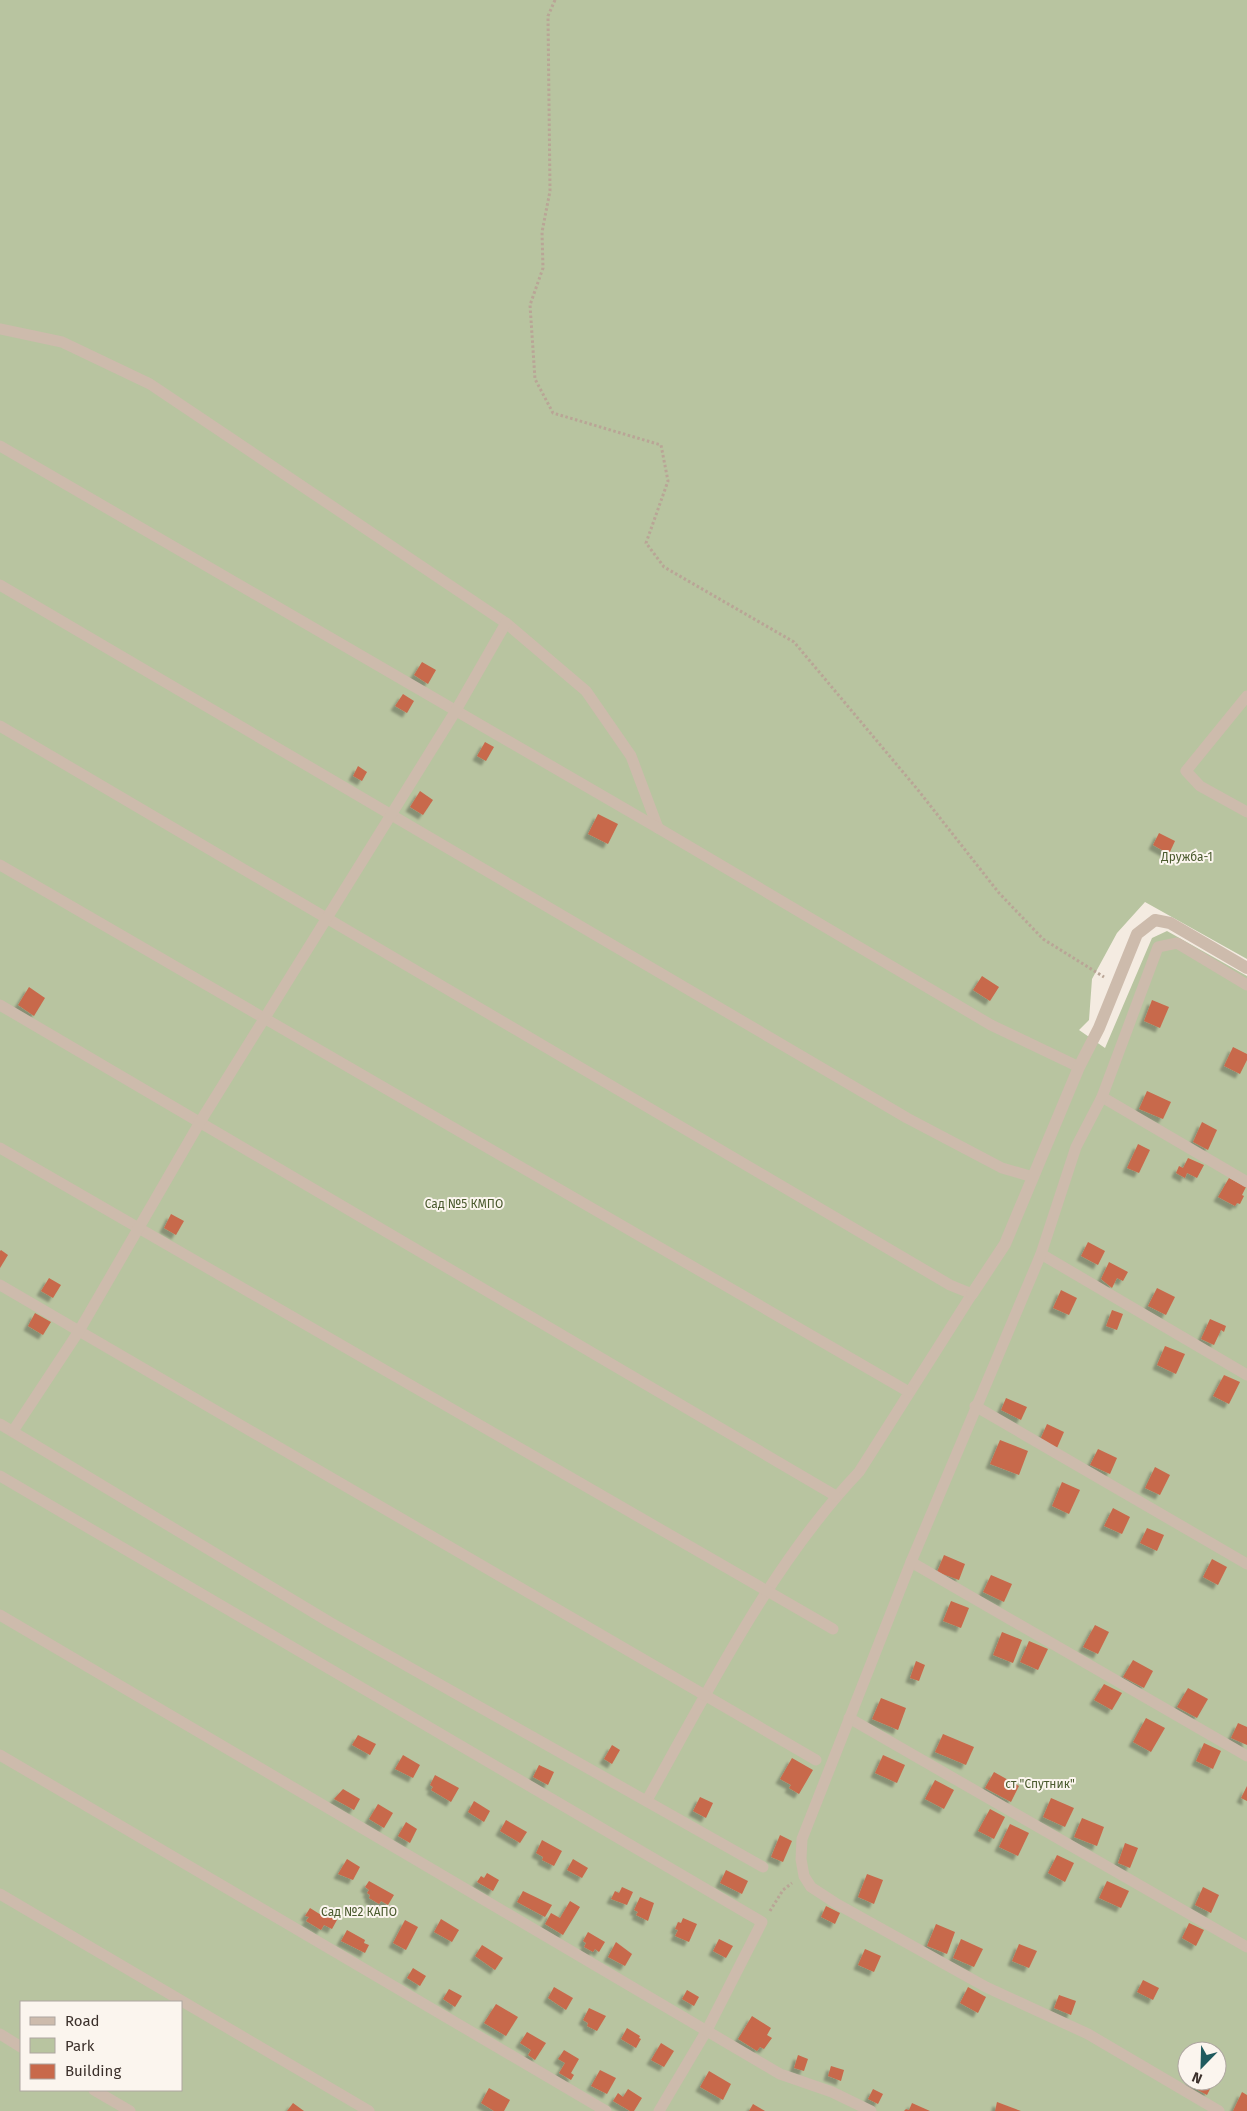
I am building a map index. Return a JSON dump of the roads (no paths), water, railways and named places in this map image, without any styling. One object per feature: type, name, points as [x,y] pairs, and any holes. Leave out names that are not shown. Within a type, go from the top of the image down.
[{"type":"street","points":[[972,1294],[1005,1244],[1079,1067],[1099,1028],[1115,984],[1137,934],[1155,920],[1170,924],[1247,968]]},
{"type":"lane","points":[[0,329],[62,342],[150,384],[506,623],[586,691],[631,756],[658,828]]},
{"type":"lane","points":[[0,446],[455,712],[658,828],[991,1025],[1079,1067]]},
{"type":"lane","points":[[0,585],[907,1118],[1002,1168],[1033,1177]]},
{"type":"lane","points":[[14,1431],[79,1331],[200,1122],[455,712],[506,623]]},
{"type":"lane","points":[[1247,696],[1186,772],[1200,786],[1247,812]]},
{"type":"lane","points":[[0,726],[950,1285],[972,1294],[859,1472],[836,1496],[767,1592],[705,1696],[647,1800]]},
{"type":"lane","points":[[0,865],[909,1392]]},
{"type":"lane","points":[[1219,2111],[1088,2034],[986,1986],[837,1904],[811,1886],[804,1876],[801,1859],[802,1839],[849,1718],[975,1406],[1041,1254],[1076,1147],[1102,1097],[1158,947],[1177,943],[1247,985]]},
{"type":"lane","points":[[0,1005],[836,1496]]},
{"type":"lane","points":[[1102,1097],[1247,1182]]},
{"type":"lane","points":[[0,1148],[833,1629]]},
{"type":"lane","points":[[1041,1254],[1247,1374]]},
{"type":"lane","points":[[0,1285],[816,1760]]},
{"type":"lane","points":[[975,1406],[1247,1564]]},
{"type":"lane","points":[[0,1424],[332,1623],[763,1867]]},
{"type":"lane","points":[[0,1476],[762,1922],[707,2030],[659,2111]]},
{"type":"lane","points":[[911,1562],[1247,1756]]},
{"type":"lane","points":[[0,1615],[780,2074],[832,2092],[871,2111]]},
{"type":"lane","points":[[849,1718],[1247,1947]]},
{"type":"lane","points":[[0,1755],[606,2111]]},
{"type":"lane","points":[[0,1894],[182,2001]]},
{"type":"lane","points":[[182,2001],[369,2111]]},
{"type":"lane","points":[[0,2034],[20,2046]]},
{"type":"lane","points":[[96,2091],[130,2111]]},
{"type":"park label","name":"Дружба-1","points":[[1187,857]]},
{"type":"park label","name":"Сад №5 КМПО","points":[[464,1204]]},
{"type":"park label","name":"ст \"Спутник\"","points":[[1040,1784]]},
{"type":"park label","name":"Сад №2 КАПО","points":[[359,1912]]}]
